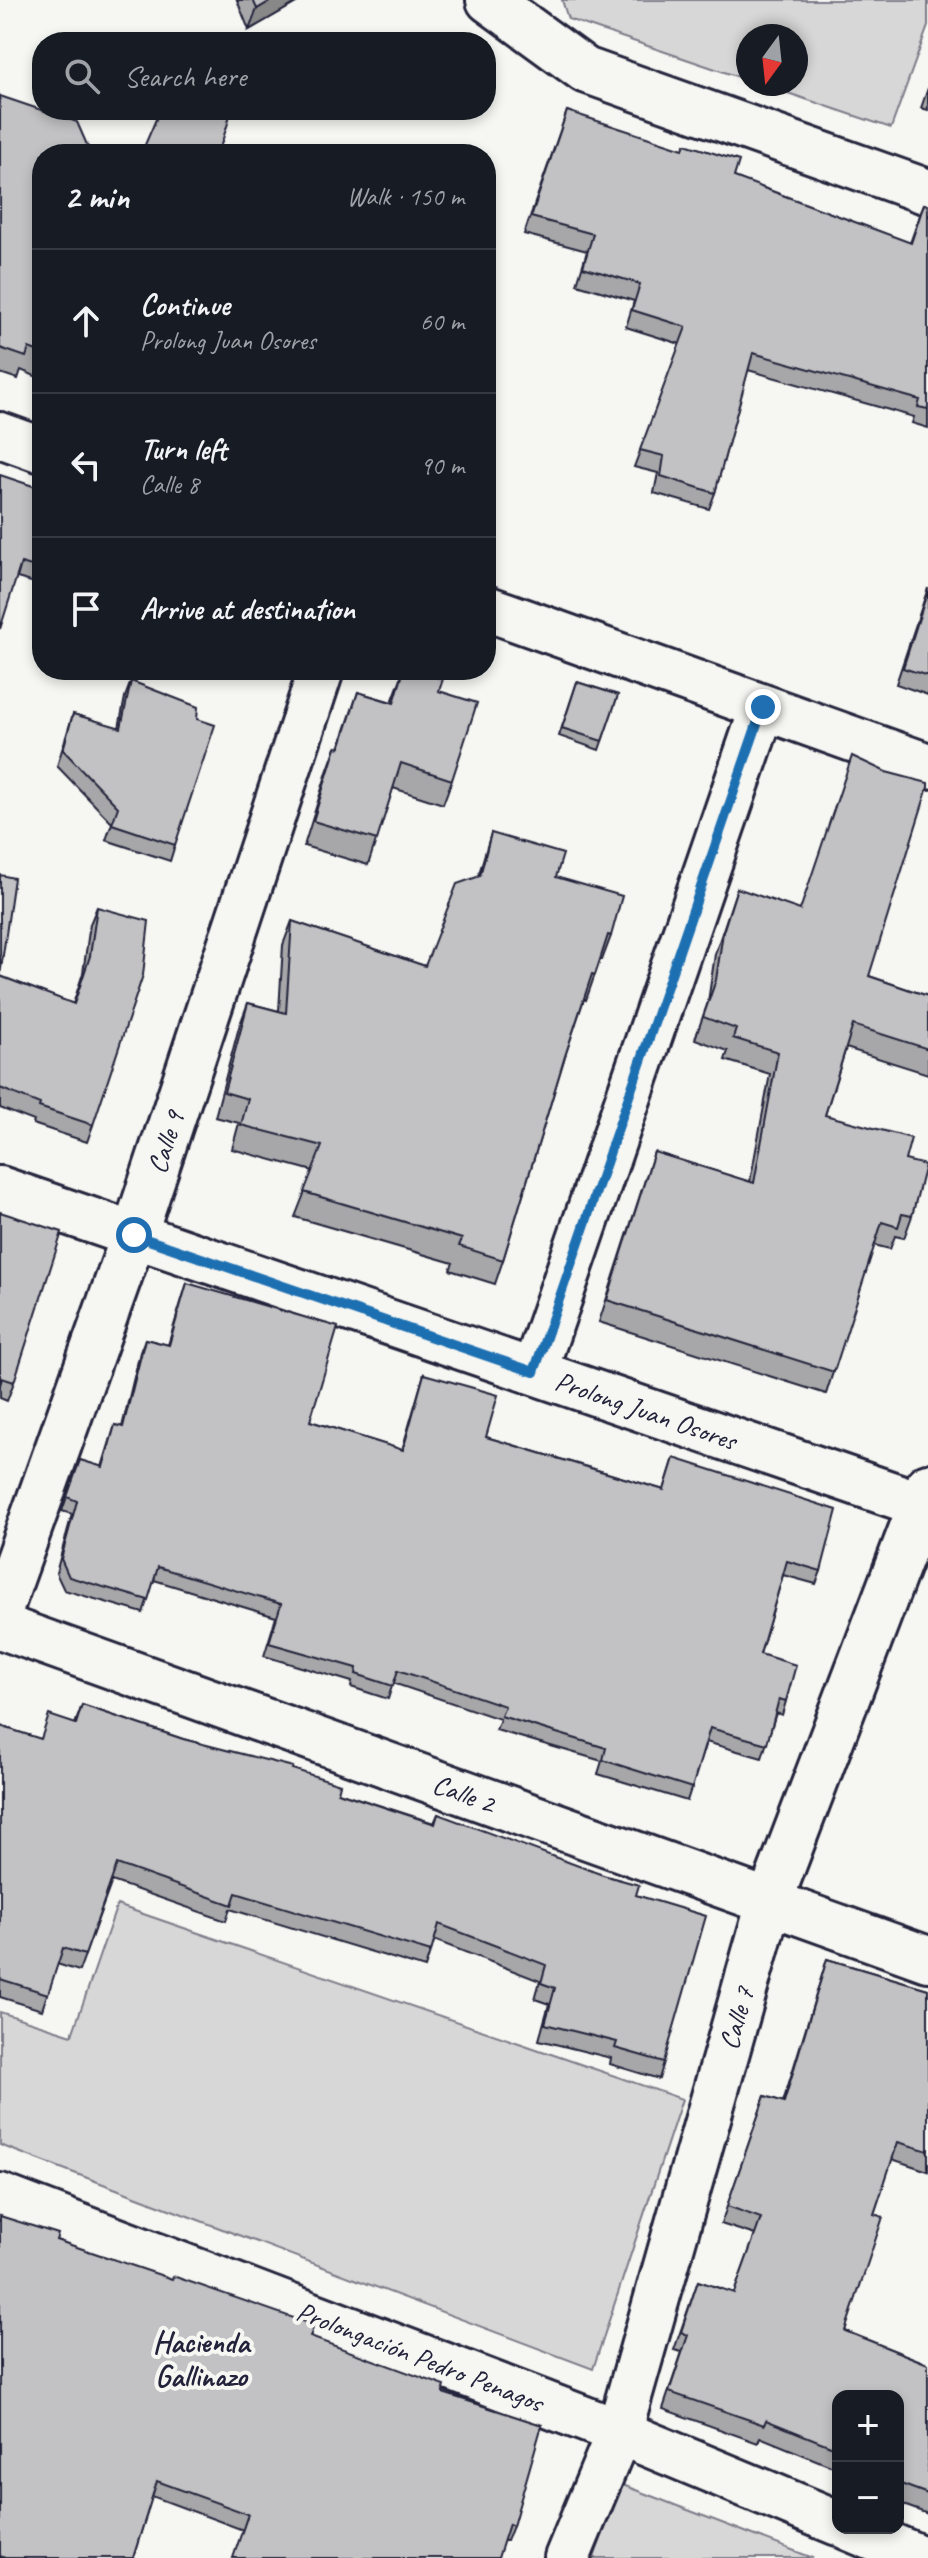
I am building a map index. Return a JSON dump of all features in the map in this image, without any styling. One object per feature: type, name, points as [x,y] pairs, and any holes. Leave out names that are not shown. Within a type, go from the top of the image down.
[{"type":"street","points":[[489,0],[585,70],[928,192]]},
{"type":"street","points":[[0,435],[32,446]]},
{"type":"street","points":[[496,612],[928,766]]},
{"type":"street","name":"Calle 9","points":[[0,1610],[134,1235],[318,680]]},
{"type":"street","points":[[534,1372],[763,707]]},
{"type":"street","name":"Prolong Juan Osores","points":[[0,1189],[534,1372],[926,1499]]},
{"type":"street","name":"Calle 7","points":[[567,2558],[619,2432],[769,1903],[926,1499]]},
{"type":"street","name":"Calle 2","points":[[0,1626],[928,1959]]},
{"type":"street","name":"Prolongación Pedro Penagos","points":[[0,2196],[619,2432],[832,2521]]},
{"type":"street","points":[[863,2534],[921,2558]]},
{"type":"shaded area","points":[[562,0],[928,0],[928,26],[891,128],[796,96],[808,96],[808,24],[736,24],[736,76],[568,19]]},
{"type":"shaded area","points":[[117,1905],[682,2099],[593,2369],[0,2145],[0,2012],[72,2035]]},
{"type":"shaded area","points":[[620,2484],[813,2558],[594,2558]]},
{"type":"building","points":[[253,0],[272,0],[257,9]]},
{"type":"building","points":[[0,96],[32,107],[32,120],[77,122],[87,144],[32,144],[32,349],[29,348],[26,357],[0,348]]},
{"type":"building","points":[[567,111],[683,149],[685,144],[739,161],[734,177],[911,243],[924,204],[928,205],[928,409],[918,407],[920,400],[753,353],[715,493],[661,476],[664,456],[640,450],[686,327],[632,310],[640,284],[583,267],[593,234],[531,217]]},
{"type":"building","points":[[156,120],[229,120],[221,144],[145,144]]},
{"type":"building","points":[[0,475],[32,486],[32,566],[21,563],[0,629]]},
{"type":"building","points":[[928,590],[928,676],[903,668]]},
{"type":"building","points":[[401,680],[443,680],[439,691],[477,703],[452,780],[401,763],[377,840],[313,821],[336,747],[340,748],[358,692],[394,703]]},
{"type":"building","points":[[131,681],[198,707],[197,719],[215,725],[175,845],[112,824],[118,807],[63,750],[73,714],[121,728]]},
{"type":"building","points":[[577,682],[618,695],[602,741],[562,728]]},
{"type":"building","points":[[852,756],[886,772],[928,783],[869,976],[928,996],[928,1049],[853,1025],[825,1115],[911,1138],[905,1160],[925,1165],[912,1216],[902,1214],[898,1227],[882,1222],[834,1372],[607,1300],[654,1152],[754,1183],[778,1052],[733,1038],[736,1029],[703,1017],[716,980],[723,932],[737,888],[800,910]]},
{"type":"building","points":[[491,833],[563,854],[556,877],[622,896],[611,936],[608,935],[595,975],[592,974],[565,1056],[503,1260],[459,1246],[462,1239],[304,1192],[322,1146],[241,1125],[248,1099],[224,1092],[248,1003],[286,1013],[292,921],[425,966],[457,884],[480,876]]},
{"type":"building","points":[[0,875],[14,878],[0,976]]},
{"type":"building","points":[[97,907],[149,921],[143,975],[93,1125],[39,1107],[40,1104],[0,1088],[0,976],[74,1004],[90,956]]},
{"type":"building","points":[[0,1212],[62,1232],[14,1382],[2,1378],[0,1385]]},
{"type":"building","points":[[187,1283],[338,1327],[310,1421],[403,1450],[424,1374],[498,1395],[486,1437],[664,1490],[674,1458],[837,1510],[821,1571],[787,1561],[760,1654],[796,1665],[786,1701],[779,1699],[767,1744],[710,1728],[692,1788],[603,1760],[606,1748],[501,1716],[505,1706],[398,1670],[393,1686],[356,1674],[357,1668],[269,1643],[281,1604],[158,1567],[148,1600],[69,1577],[61,1559],[77,1501],[67,1497],[80,1460],[103,1467],[115,1425],[123,1427],[145,1339],[169,1345]]},
{"type":"building","points":[[82,1705],[183,1739],[293,1767],[340,1784],[338,1792],[435,1824],[438,1814],[603,1875],[639,1885],[636,1895],[706,1916],[664,2062],[615,2048],[617,2042],[545,2024],[555,1988],[541,1983],[546,1965],[439,1924],[431,1952],[236,1893],[232,1905],[117,1864],[85,1955],[63,1948],[48,1994],[0,1979],[0,1726],[41,1739],[49,1715],[76,1724]]},
{"type":"building","points":[[827,1959],[928,1989],[928,2151],[898,2142],[874,2214],[883,2217],[845,2331],[928,2364],[928,2494],[904,2485],[904,2390],[832,2390],[832,2447],[766,2420],[764,2425],[669,2392],[688,2335],[681,2332],[698,2281],[734,2293],[761,2218],[727,2206],[765,2096],[784,2102]]},
{"type":"building","points":[[0,2216],[58,2234],[56,2240],[172,2279],[173,2276],[314,2325],[310,2337],[445,2386],[443,2393],[542,2425],[513,2526],[509,2524],[498,2558],[233,2558],[248,2514],[157,2481],[133,2558],[0,2556]]},
{"type":"district","name":"Hacienda Gallinazo","points":[[201,2359]]},
{"type":"route","points":[[134,1235],[534,1372],[763,707]]}]
